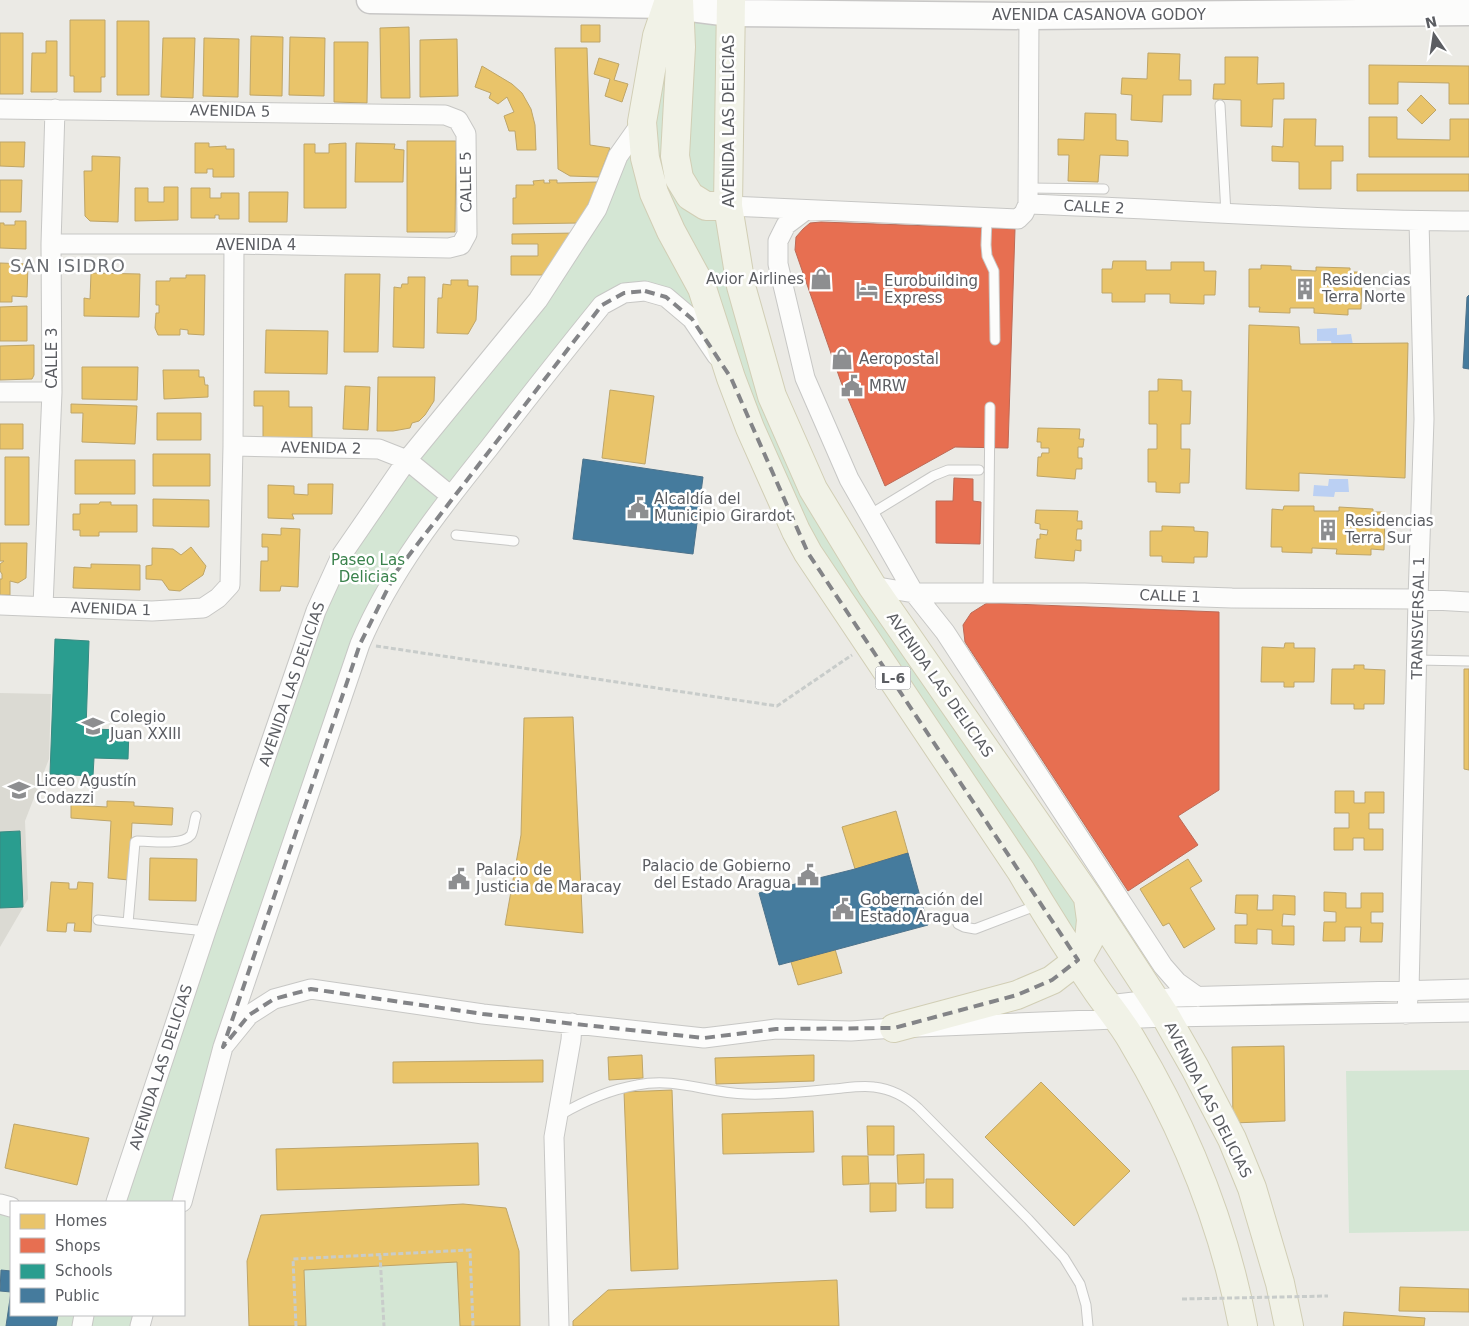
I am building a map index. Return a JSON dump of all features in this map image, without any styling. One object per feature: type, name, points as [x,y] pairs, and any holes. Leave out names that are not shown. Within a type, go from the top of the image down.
[{"type":"main road","name":"AVENIDA LAS DELICIAS","points":[[673,3],[657,36],[642,122],[645,158],[654,193],[670,231],[702,288],[731,378],[750,428],[800,539],[1133,1042],[1178,1126],[1203,1183],[1238,1301],[1243,1326]]},
{"type":"main road","points":[[673,3],[681,48],[675,156],[679,178],[690,196],[706,206],[728,206]]},
{"type":"main road","name":"AVENIDA LAS DELICIAS","points":[[730,7],[728,206],[741,286],[772,396],[813,489],[872,586],[1087,896],[1160,1009],[1232,1139],[1252,1188],[1280,1283],[1289,1326]]},
{"type":"main road","name":"L-6","points":[[894,1028],[1017,995],[1052,980],[1078,960],[1090,940],[1091,920],[1087,896]]},
{"type":"street","name":"AVENIDA CASANOVA GODOY","points":[[370,0],[673,3],[730,7],[1029,16],[1469,12]]},
{"type":"street","points":[[728,206],[1018,219],[1024,213],[1028,196],[1029,16]]},
{"type":"street","name":"AVENIDA 5","points":[[0,109],[445,114],[458,120]]},
{"type":"street","name":"CALLE 3","points":[[43,606],[52,392],[51,244],[55,109]]},
{"type":"street","name":"CALLE 5","points":[[458,120],[466,134],[467,234],[461,245]]},
{"type":"street","name":"AVENIDA LAS DELICIAS","points":[[122,1197],[206,931],[316,611],[342,556],[407,460],[538,300],[597,209],[618,156],[642,122]]},
{"type":"street","name":"CALLE 2","points":[[1028,196],[1226,214],[1469,221]]},
{"type":"street","points":[[806,210],[786,225],[778,242],[778,264],[805,378],[849,479],[914,593],[944,632],[1163,966],[1176,982],[1198,997]]},
{"type":"street","name":"TRANSVERSAL 1","points":[[1406,1014],[1409,991],[1424,419],[1419,221]]},
{"type":"street","name":"AVENIDA 4","points":[[51,244],[234,244],[449,248],[461,245]]},
{"type":"street","points":[[233,446],[234,244]]},
{"type":"street","name":"AVENIDA LAS DELICIAS","points":[[182,1201],[224,1048],[360,644],[370,619],[396,572],[451,496],[602,305],[624,293],[645,291],[666,297],[692,319],[731,378]]},
{"type":"street","points":[[0,392],[52,392]]},
{"type":"street","name":"AVENIDA 2","points":[[233,446],[379,449],[407,460],[451,496]]},
{"type":"street","name":"AVENIDA 1","points":[[0,605],[152,611],[203,608],[218,598],[230,585],[233,446]]},
{"type":"street","name":"CALLE 1","points":[[872,586],[914,593],[1084,593],[1232,598],[1418,599],[1469,602]]},
{"type":"street","points":[[224,1048],[249,1015],[274,999],[311,989],[483,1014],[704,1038],[776,1029],[851,1031],[1160,1009],[1406,1014],[1469,1012]]},
{"type":"street","points":[[1160,1009],[1198,997],[1469,989]]},
{"type":"street","points":[[559,1326],[554,1137],[571,1040],[572,1023]]},
{"type":"lane","points":[[1220,105],[1226,214]]},
{"type":"lane","points":[[1028,196],[1104,189]]},
{"type":"lane","points":[[987,218],[987,256],[994,271],[995,340]]},
{"type":"lane","points":[[988,593],[990,407]]},
{"type":"lane","points":[[870,515],[933,476],[948,470],[979,470]]},
{"type":"lane","points":[[456,535],[514,541]]},
{"type":"lane","points":[[1418,660],[1469,661]]},
{"type":"lane","points":[[128,923],[135,842],[137,840],[175,842],[186,840],[192,833],[196,816]]},
{"type":"lane","points":[[958,924],[974,929],[1041,904]]},
{"type":"lane","points":[[98,920],[206,931]]},
{"type":"lane","points":[[557,1116],[587,1099],[610,1091],[653,1082],[683,1084],[745,1094],[807,1092],[862,1086],[872,1086],[892,1091],[901,1095],[918,1108],[1064,1258],[1080,1284],[1086,1305],[1088,1326]]},
{"type":"path","points":[[360,644],[777,706],[869,643]]},
{"type":"path","points":[[296,1326],[293,1259],[470,1250],[473,1326]]},
{"type":"path","points":[[380,1255],[384,1326]]},
{"type":"path","points":[[1182,1299],[1328,1296]]},
{"type":"highlighted area","points":[[645,291],[666,297],[692,319],[731,378],[808,553],[1078,960],[1052,980],[1017,995],[894,1028],[776,1029],[704,1038],[483,1014],[311,989],[274,999],[249,1015],[223,1047],[360,644],[396,572],[602,305],[624,293]]},
{"type":"shaded area","name":"Liceo Agustín Codazzi","points":[[0,693],[51,694],[49,759],[25,821],[28,899],[0,947]]},
{"type":"green space","name":"Paseo Las Delicias","points":[[667,5],[730,13],[728,206],[813,489],[1087,896],[1078,960],[869,643],[731,378],[666,297],[602,305],[376,608],[171,1201],[113,1201],[341,556],[538,300],[642,122]]},
{"type":"green space","points":[[1469,1070],[1469,1231],[1349,1233],[1346,1071]]},
{"type":"green space","points":[[0,1203],[10,1206],[10,1316],[136,1316],[133,1326],[0,1326]]},
{"type":"green space","points":[[457,1262],[460,1326],[306,1326],[304,1270]]},
{"type":"water","points":[[1337,328],[1337,335],[1351,334],[1353,345],[1332,346],[1331,341],[1317,341],[1317,329]]},
{"type":"water","points":[[1329,479],[1348,479],[1349,492],[1335,492],[1334,497],[1313,496],[1314,485],[1328,486]]},
{"type":"building: Homes","points":[[70,20],[105,20],[105,77],[101,77],[101,92],[74,92],[74,76],[70,76]]},
{"type":"building: Homes","points":[[117,21],[149,21],[149,95],[117,95]]},
{"type":"building: Homes","points":[[581,25],[600,25],[600,42],[581,42]]},
{"type":"building: Homes","points":[[409,27],[410,98],[381,98],[380,28]]},
{"type":"building: Homes","points":[[0,33],[23,33],[23,94],[0,94]]},
{"type":"building: Homes","points":[[251,36],[283,37],[282,96],[250,95]]},
{"type":"building: Homes","points":[[290,37],[325,38],[324,96],[289,95]]},
{"type":"building: Homes","points":[[163,38],[195,38],[193,98],[161,97]]},
{"type":"building: Homes","points":[[204,38],[239,39],[238,97],[203,96]]},
{"type":"building: Homes","points":[[457,39],[458,96],[420,97],[420,40]]},
{"type":"building: Homes","points":[[46,41],[57,41],[57,92],[31,92],[32,53],[46,53]]},
{"type":"building: Homes","points":[[334,42],[368,42],[367,103],[334,102]]},
{"type":"building: Homes","points":[[555,48],[587,48],[590,145],[610,148],[599,177],[570,176],[558,169]]},
{"type":"building: Homes","points":[[1148,53],[1180,54],[1179,80],[1191,80],[1191,95],[1163,95],[1162,122],[1131,120],[1132,95],[1121,94],[1122,78],[1147,79]]},
{"type":"building: Homes","points":[[1225,57],[1258,57],[1257,84],[1284,83],[1284,99],[1273,99],[1272,127],[1241,126],[1241,100],[1213,99],[1214,84],[1225,84]]},
{"type":"building: Homes","points":[[599,58],[619,64],[614,80],[628,84],[622,102],[605,96],[610,79],[594,74]]},
{"type":"building: Homes","points":[[1369,65],[1469,66],[1469,104],[1449,104],[1449,83],[1398,82],[1398,104],[1369,104]]},
{"type":"building: Homes","points":[[482,66],[512,84],[522,93],[531,109],[535,125],[536,150],[517,150],[515,131],[509,131],[504,116],[514,112],[507,97],[498,104],[489,98],[491,93],[475,87]]},
{"type":"building: Homes","points":[[1421,95],[1436,110],[1422,124],[1407,110]]},
{"type":"building: Homes","points":[[1085,113],[1116,114],[1116,140],[1128,141],[1128,156],[1100,155],[1098,182],[1068,181],[1069,155],[1058,155],[1058,139],[1084,140]]},
{"type":"building: Homes","points":[[1369,117],[1397,117],[1397,139],[1450,140],[1450,119],[1469,119],[1469,157],[1369,157]]},
{"type":"building: Homes","points":[[1284,119],[1316,119],[1315,146],[1343,146],[1343,161],[1331,161],[1331,189],[1299,189],[1299,162],[1272,161],[1272,146],[1283,147]]},
{"type":"building: Homes","points":[[407,141],[456,141],[455,232],[407,232]]},
{"type":"building: Homes","points":[[0,142],[25,142],[24,167],[0,166]]},
{"type":"building: Homes","points":[[195,143],[209,143],[209,147],[226,146],[226,149],[234,149],[234,177],[213,177],[213,169],[207,169],[207,173],[195,173]]},
{"type":"building: Homes","points":[[346,143],[346,208],[304,208],[304,144],[315,144],[315,153],[329,153],[329,144]]},
{"type":"building: Homes","points":[[356,143],[395,144],[394,149],[404,150],[403,182],[355,182]]},
{"type":"building: Homes","points":[[92,156],[120,157],[118,222],[90,221],[85,216],[84,171],[92,171]]},
{"type":"building: Homes","points":[[1357,174],[1469,174],[1469,191],[1357,191]]},
{"type":"building: Homes","points":[[0,180],[22,180],[21,212],[0,212]]},
{"type":"building: Homes","points":[[544,180],[544,183],[550,183],[549,180],[557,180],[557,183],[598,182],[580,223],[513,224],[513,198],[516,198],[516,185],[534,185],[533,181]]},
{"type":"building: Homes","points":[[164,187],[178,187],[178,220],[135,221],[135,188],[148,188],[148,202],[164,202]]},
{"type":"building: Homes","points":[[191,188],[210,188],[210,198],[221,198],[221,193],[239,193],[239,219],[219,219],[219,215],[215,215],[215,218],[191,218]]},
{"type":"building: Homes","points":[[249,192],[288,192],[287,222],[249,222]]},
{"type":"building: Homes","points":[[15,221],[26,221],[26,249],[0,248],[0,223],[15,225]]},
{"type":"building: Homes","points":[[577,233],[549,275],[511,275],[511,256],[538,256],[538,244],[512,244],[512,234]]},
{"type":"building: Homes","points":[[1113,261],[1146,261],[1146,270],[1171,270],[1171,262],[1204,262],[1204,271],[1216,271],[1215,295],[1204,295],[1204,304],[1170,303],[1170,294],[1145,294],[1145,302],[1112,302],[1112,293],[1102,293],[1102,269],[1112,269]]},
{"type":"building: Homes","points":[[0,263],[28,264],[27,297],[12,296],[12,302],[0,302]]},
{"type":"building: Homes","name":"Residencias Terra Norte","points":[[1261,265],[1291,266],[1291,270],[1316,271],[1316,267],[1350,268],[1350,272],[1362,272],[1361,309],[1348,309],[1348,315],[1314,313],[1314,308],[1290,308],[1290,313],[1259,312],[1260,307],[1249,307],[1249,269],[1261,269]]},
{"type":"building: Homes","points":[[91,273],[140,274],[139,317],[84,316],[84,298],[90,299]]},
{"type":"building: Homes","points":[[345,274],[380,274],[378,352],[344,352]]},
{"type":"building: Homes","points":[[186,275],[205,275],[204,335],[188,334],[188,330],[180,329],[180,335],[158,335],[155,328],[156,313],[159,313],[159,305],[156,305],[156,281],[170,281],[170,278],[186,278]]},
{"type":"building: Homes","points":[[408,277],[425,277],[424,348],[393,347],[394,287],[401,288],[402,284],[408,284]]},
{"type":"building: Homes","points":[[451,280],[468,280],[468,286],[478,286],[476,320],[468,334],[437,333],[438,298],[442,298],[443,284],[451,285]]},
{"type":"building: Homes","points":[[27,306],[27,341],[0,341],[0,307]]},
{"type":"building: Homes","points":[[1249,325],[1299,327],[1300,344],[1408,343],[1405,478],[1299,473],[1299,491],[1246,489]]},
{"type":"building: Homes","points":[[266,330],[328,331],[327,374],[265,373]]},
{"type":"building: Homes","points":[[34,345],[34,375],[32,379],[0,380],[0,346]]},
{"type":"building: Homes","points":[[82,367],[138,367],[137,400],[82,399]]},
{"type":"building: Homes","points":[[163,370],[199,370],[199,377],[204,377],[205,385],[208,385],[208,397],[164,399]]},
{"type":"building: Homes","points":[[378,377],[435,377],[434,401],[425,415],[419,421],[412,423],[410,428],[377,431]]},
{"type":"building: Homes","points":[[1158,379],[1182,380],[1182,391],[1191,391],[1190,424],[1181,424],[1181,449],[1190,449],[1189,483],[1180,483],[1180,493],[1156,492],[1156,482],[1148,482],[1148,449],[1157,449],[1157,424],[1149,424],[1149,391],[1158,391]]},
{"type":"building: Homes","points":[[345,386],[370,387],[368,430],[343,429]]},
{"type":"building: Homes","points":[[610,390],[654,396],[645,464],[602,458]]},
{"type":"building: Homes","points":[[254,391],[289,391],[289,407],[312,407],[312,439],[263,439],[263,406],[254,406]]},
{"type":"building: Homes","points":[[71,404],[137,406],[135,444],[82,442],[83,413],[71,413]]},
{"type":"building: Homes","points":[[157,413],[201,413],[201,440],[157,440]]},
{"type":"building: Homes","points":[[0,424],[23,424],[23,449],[0,449]]},
{"type":"building: Homes","points":[[1038,428],[1080,429],[1079,439],[1084,439],[1083,447],[1078,447],[1078,458],[1082,458],[1082,469],[1076,469],[1075,479],[1037,476],[1038,457],[1041,457],[1042,453],[1049,453],[1049,448],[1041,448],[1041,442],[1037,442]]},
{"type":"building: Homes","points":[[153,454],[210,454],[210,486],[153,486]]},
{"type":"building: Homes","points":[[5,457],[29,457],[29,525],[5,525]]},
{"type":"building: Homes","points":[[75,460],[135,460],[135,494],[75,494]]},
{"type":"building: Homes","points":[[308,484],[333,484],[332,514],[292,514],[294,519],[268,518],[268,485],[294,486],[294,494],[308,495]]},
{"type":"building: Homes","points":[[153,499],[209,500],[209,527],[153,526]]},
{"type":"building: Homes","points":[[100,502],[111,502],[111,505],[137,505],[137,532],[99,532],[99,536],[80,536],[80,530],[73,530],[73,514],[80,514],[80,504],[99,504]]},
{"type":"building: Homes","name":"Residencias Terra Sur","points":[[1284,506],[1314,506],[1314,511],[1339,511],[1339,507],[1373,509],[1373,512],[1385,512],[1384,550],[1371,549],[1371,555],[1336,554],[1337,549],[1312,548],[1312,553],[1282,552],[1282,547],[1271,547],[1272,509],[1283,510]]},
{"type":"building: Homes","points":[[1036,510],[1078,511],[1077,521],[1082,521],[1082,529],[1077,529],[1076,540],[1081,540],[1081,551],[1075,550],[1074,561],[1035,558],[1037,539],[1040,539],[1040,534],[1047,535],[1048,530],[1040,529],[1040,524],[1035,523]]},
{"type":"building: Homes","points":[[1162,526],[1194,527],[1194,531],[1208,532],[1207,557],[1194,557],[1194,563],[1162,562],[1162,556],[1150,556],[1150,531],[1162,531]]},
{"type":"building: Homes","points":[[281,528],[300,529],[298,587],[281,586],[280,591],[260,591],[261,561],[268,561],[268,547],[262,547],[262,534],[281,535]]},
{"type":"building: Homes","points":[[0,543],[27,543],[26,578],[18,583],[10,581],[10,595],[0,595],[0,579],[2,579],[2,574],[0,564],[4,561],[0,561]]},
{"type":"building: Homes","points":[[191,547],[206,566],[203,575],[180,591],[169,590],[162,580],[146,579],[146,566],[152,565],[152,548],[173,549],[181,555]]},
{"type":"building: Homes","points":[[91,564],[140,565],[140,590],[73,588],[74,567],[91,568]]},
{"type":"building: Homes","points":[[1285,643],[1294,643],[1294,648],[1315,648],[1314,682],[1294,682],[1294,687],[1284,687],[1284,682],[1261,682],[1262,647],[1284,648]]},
{"type":"building: Homes","points":[[1354,665],[1364,665],[1364,669],[1385,670],[1384,704],[1364,704],[1364,709],[1354,709],[1354,704],[1331,704],[1332,669],[1354,669]]},
{"type":"building: Homes","points":[[1464,669],[1469,669],[1469,770],[1464,769]]},
{"type":"building: Homes","points":[[573,717],[583,933],[505,925],[521,835],[524,718]]},
{"type":"building: Homes","points":[[1335,791],[1354,791],[1354,803],[1365,803],[1365,792],[1384,792],[1384,813],[1369,813],[1369,829],[1383,829],[1383,850],[1364,850],[1364,838],[1353,838],[1353,850],[1334,850],[1334,828],[1349,828],[1349,813],[1335,813]]},
{"type":"building: Homes","points":[[107,801],[134,802],[134,806],[173,808],[172,825],[132,823],[129,880],[108,878],[111,821],[71,818],[71,805],[107,807]]},
{"type":"building: Homes","points":[[896,811],[908,853],[855,869],[842,827]]},
{"type":"building: Homes","points":[[150,858],[197,859],[196,901],[149,900]]},
{"type":"building: Homes","points":[[1188,859],[1202,881],[1190,888],[1215,929],[1184,948],[1169,923],[1163,926],[1140,889]]},
{"type":"building: Homes","points":[[51,882],[69,883],[69,889],[77,889],[78,882],[93,883],[91,932],[74,931],[75,923],[67,923],[66,932],[47,931]]},
{"type":"building: Homes","points":[[1324,892],[1346,893],[1346,908],[1361,908],[1361,893],[1383,893],[1383,912],[1371,912],[1371,923],[1383,923],[1382,942],[1360,942],[1361,927],[1345,927],[1345,941],[1323,941],[1324,922],[1336,922],[1336,912],[1324,911]]},
{"type":"building: Homes","points":[[1236,895],[1258,895],[1257,910],[1273,910],[1273,895],[1295,896],[1295,915],[1283,914],[1282,926],[1294,926],[1294,945],[1272,944],[1272,930],[1257,929],[1257,944],[1235,943],[1235,925],[1247,925],[1247,914],[1235,913]]},
{"type":"building: Homes","points":[[835,949],[842,973],[798,985],[791,962]]},
{"type":"building: Homes","points":[[1284,1046],[1285,1121],[1233,1123],[1232,1047]]},
{"type":"building: Homes","points":[[642,1055],[643,1078],[609,1080],[608,1057]]},
{"type":"building: Homes","points":[[814,1055],[814,1081],[716,1084],[715,1058]]},
{"type":"building: Homes","points":[[543,1060],[543,1082],[393,1083],[393,1062]]},
{"type":"building: Homes","points":[[1041,1082],[1130,1171],[1074,1226],[985,1137]]},
{"type":"building: Homes","points":[[672,1090],[678,1269],[631,1271],[624,1092]]},
{"type":"building: Homes","points":[[813,1111],[814,1152],[723,1154],[722,1114]]},
{"type":"building: Homes","points":[[14,1124],[89,1138],[77,1185],[5,1168]]},
{"type":"building: Homes","points":[[867,1126],[894,1126],[894,1155],[868,1155]]},
{"type":"building: Homes","points":[[478,1143],[479,1185],[277,1190],[276,1149]]},
{"type":"building: Homes","points":[[924,1154],[924,1183],[898,1184],[897,1155]]},
{"type":"building: Homes","points":[[842,1156],[868,1156],[869,1184],[843,1185]]},
{"type":"building: Homes","points":[[926,1179],[953,1179],[953,1208],[926,1208]]},
{"type":"building: Homes","points":[[870,1183],[896,1183],[896,1211],[870,1212]]},
{"type":"building: Homes","points":[[463,1204],[506,1208],[519,1251],[520,1326],[460,1326],[457,1262],[304,1270],[306,1326],[249,1326],[247,1261],[261,1215]]},
{"type":"building: Homes","points":[[837,1280],[839,1326],[573,1326],[573,1321],[608,1290]]},
{"type":"building: Homes","points":[[1400,1287],[1469,1289],[1469,1312],[1399,1311]]},
{"type":"building: Homes","points":[[1344,1312],[1425,1318],[1424,1326],[1343,1326]]},
{"type":"building: Shops","points":[[810,223],[1015,229],[1008,448],[955,447],[885,486],[841,382],[795,250],[796,237],[803,229]]},
{"type":"building: Shops","points":[[954,478],[973,479],[973,501],[981,502],[980,544],[936,543],[936,501],[953,501]]},
{"type":"building: Shops","points":[[987,603],[1219,612],[1219,790],[1178,816],[1198,845],[1128,891],[965,642],[963,625],[971,613]]},
{"type":"building: Schools","points":[[55,639],[89,641],[86,729],[129,730],[128,759],[94,758],[93,776],[50,774]]},
{"type":"building: Schools","points":[[20,831],[23,907],[0,908],[0,832]]},
{"type":"building: Public","points":[[1469,295],[1469,369],[1463,368],[1467,297]]},
{"type":"building: Public","name":"Alcaldía del Municipio Girardot","points":[[583,459],[703,477],[693,554],[573,539]]},
{"type":"building: Public","name":"Gobernación del Estado Aragua","points":[[908,853],[928,925],[779,965],[759,893],[855,869]]},
{"type":"building: Public","points":[[1,1270],[10,1271],[10,1292],[0,1291]]},
{"type":"building: Public","points":[[10,1299],[10,1316],[58,1316],[56,1326],[6,1326]]},
{"type":"place","name":"Avior Airlines","points":[[821,279]]},
{"type":"place","name":"Residencias Terra Norte","points":[[1305,289]]},
{"type":"place","name":"Eurobuilding Express","points":[[867,290]]},
{"type":"place","name":"Aeropostal","points":[[842,359]]},
{"type":"place","name":"MRW","points":[[852,386]]},
{"type":"place","name":"Alcaldía del Municipio Girardot","points":[[638,508]]},
{"type":"place","name":"Residencias Terra Sur","points":[[1328,530]]},
{"type":"place","name":"Colegio Juan XXIII","points":[[93,726]]},
{"type":"place","name":"Liceo Agustín Codazzi","points":[[19,790]]},
{"type":"place","name":"Palacio de Gobierno del Estado Aragua","points":[[808,875]]},
{"type":"place","name":"Palacio de Justicia de Maracay","points":[[459,879]]},
{"type":"place","name":"Gobernación del Estado Aragua","points":[[843,909]]},
{"type":"district","name":"SAN ISIDRO","points":[[68,266]]}]
